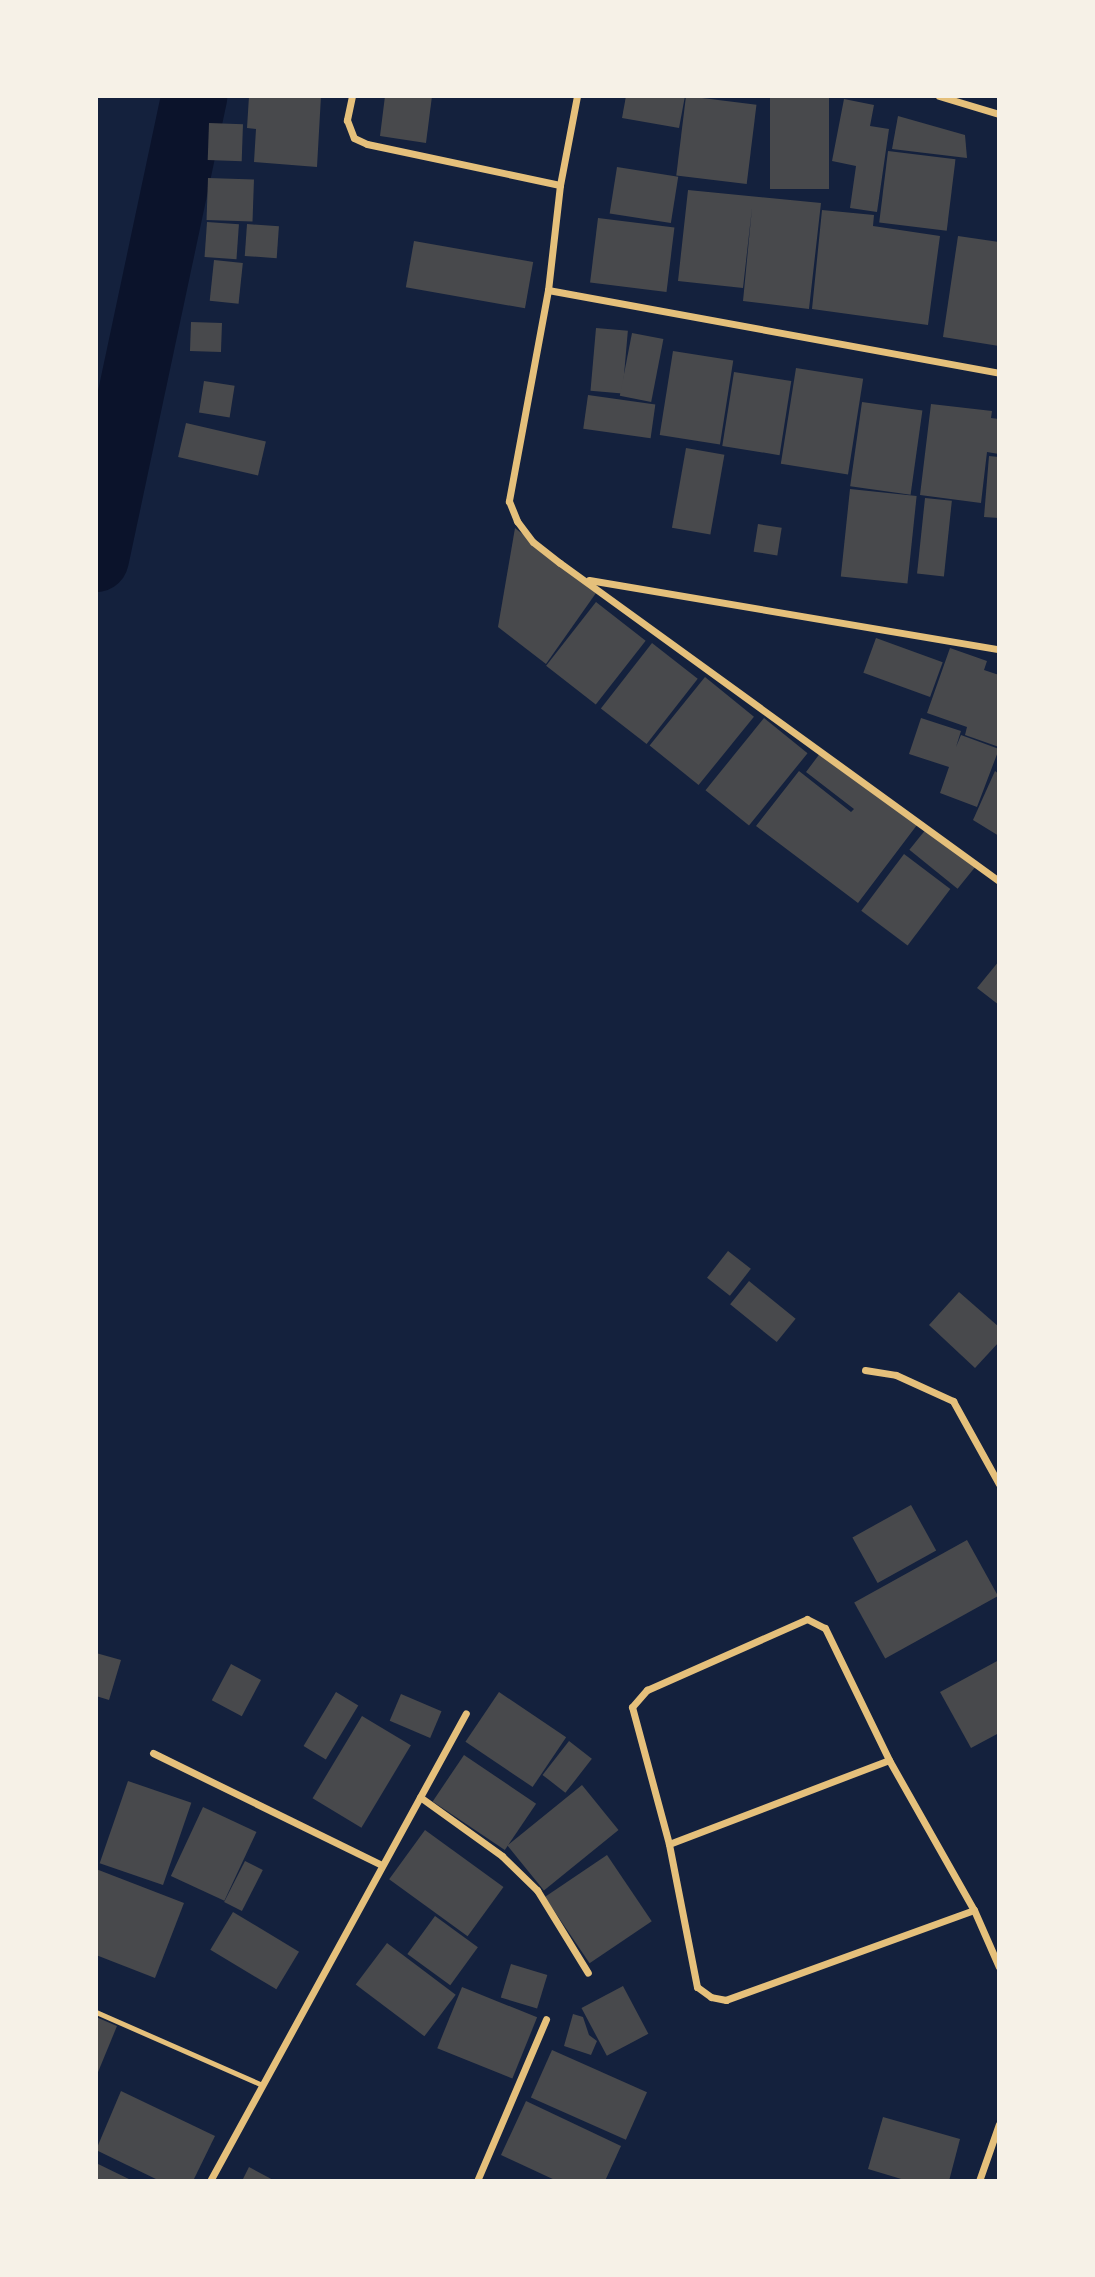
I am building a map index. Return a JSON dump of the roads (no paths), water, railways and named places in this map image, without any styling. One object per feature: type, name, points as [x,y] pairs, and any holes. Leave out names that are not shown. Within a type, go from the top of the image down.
[{"type":"street","points":[[352,96],[347,120],[354,138],[367,144],[560,185]]},
{"type":"street","points":[[577,96],[560,185],[548,290],[509,501],[533,542],[999,881]]},
{"type":"street","points":[[939,96],[999,114]]},
{"type":"street","points":[[548,290],[999,373]]},
{"type":"street","points":[[584,579],[999,649]]},
{"type":"street","points":[[865,1370],[896,1375],[953,1401],[999,1484]]},
{"type":"street","points":[[974,1910],[726,2000],[697,1987],[669,1844],[632,1707],[647,1690],[807,1619],[825,1628],[889,1760],[974,1910],[999,1967]]},
{"type":"street","points":[[210,2181],[260,2084],[466,1713]]},
{"type":"street","points":[[153,1753],[382,1864]]},
{"type":"street","points":[[669,1844],[889,1760]]},
{"type":"street","points":[[420,1797],[502,1856],[537,1890],[588,1973]]},
{"type":"street","points":[[477,2181],[546,2019]]},
{"type":"street","points":[[979,2181],[999,2124]]},
{"type":"lane","points":[[96,2012],[260,2084]]},
{"type":"waterway","points":[[96,559],[194,96]]}]
